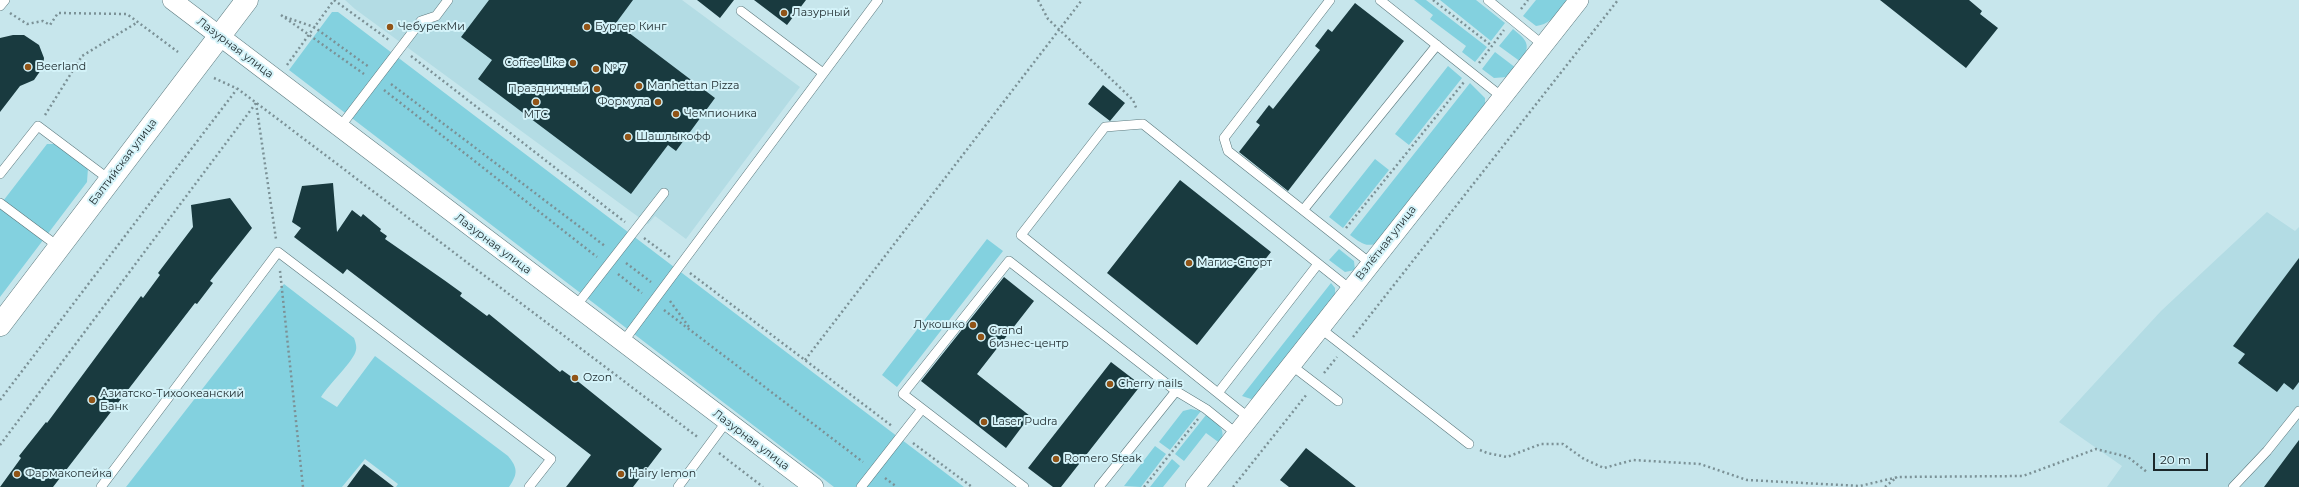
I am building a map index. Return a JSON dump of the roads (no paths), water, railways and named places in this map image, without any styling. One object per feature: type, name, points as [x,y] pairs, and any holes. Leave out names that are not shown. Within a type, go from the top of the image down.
[{"type":"main road","name":"Балтийская улица","points":[[0,325],[247,0]]},
{"type":"street","name":"Лазурная улица","points":[[172,0],[814,487]]},
{"type":"street","name":"Взлётная улица","points":[[1195,487],[1578,0]]},
{"type":"lane","points":[[0,6],[5,0]]},
{"type":"lane","points":[[340,127],[421,21],[436,16],[448,0]]},
{"type":"lane","points":[[623,342],[878,0]]},
{"type":"lane","points":[[1330,0],[1224,138],[1228,151],[1304,209],[1370,263]]},
{"type":"lane","points":[[1380,0],[1502,97]]},
{"type":"lane","points":[[1488,0],[1543,45]]},
{"type":"lane","points":[[741,11],[823,73]]},
{"type":"lane","points":[[1304,209],[1437,45]]},
{"type":"lane","points":[[1250,418],[1020,235],[1105,127],[1143,124],[1350,289]]},
{"type":"lane","points":[[0,174],[38,126],[110,180]]},
{"type":"lane","points":[[576,306],[664,192]]},
{"type":"lane","points":[[0,203],[59,248]]},
{"type":"lane","points":[[101,487],[278,252],[551,459],[529,487]]},
{"type":"lane","points":[[1024,487],[903,394],[1009,260],[1176,391],[1206,410],[1237,434]]},
{"type":"lane","points":[[1218,393],[1318,264]]},
{"type":"lane","points":[[1320,328],[1469,444]]},
{"type":"lane","points":[[1291,364],[1338,401]]},
{"type":"lane","points":[[1099,487],[1176,391]]},
{"type":"lane","points":[[861,487],[922,409]]},
{"type":"lane","points":[[2233,487],[2267,451],[2299,411]]},
{"type":"lane","points":[[678,487],[727,421]]},
{"type":"place","name":"Лазурный","points":[[784,13]]},
{"type":"place","name":"ЧебурекМи","points":[[390,27]]},
{"type":"place","name":"Бургер Кинг","points":[[587,27]]},
{"type":"place","name":"Coffee Like","points":[[573,63]]},
{"type":"place","name":"Beerland","points":[[28,67]]},
{"type":"place","name":"№ 7","points":[[596,69]]},
{"type":"place","name":"Manhettan Pizza","points":[[639,86]]},
{"type":"place","name":"Праздничный","points":[[597,89]]},
{"type":"place","name":"МТС","points":[[536,102]]},
{"type":"place","name":"Формула","points":[[658,102]]},
{"type":"place","name":"Чемпионика","points":[[676,114]]},
{"type":"place","name":"Шашлыкофф","points":[[628,137]]},
{"type":"place","name":"Магис-Спорт","points":[[1189,263]]},
{"type":"place","name":"Лукошко","points":[[973,325]]},
{"type":"place","name":"Grand бизнес-центр","points":[[981,337]]},
{"type":"place","name":"Ozon","points":[[575,378]]},
{"type":"place","name":"Cherry nails","points":[[1110,384]]},
{"type":"place","name":"Азиатско-Тихоокеанский Банк","points":[[92,400]]},
{"type":"place","name":"Laser Pudra","points":[[984,422]]},
{"type":"place","name":"Romero Steak","points":[[1056,459]]},
{"type":"place","name":"Фармакопейка","points":[[17,474]]},
{"type":"place","name":"Hairy lemon","points":[[621,474]]}]
